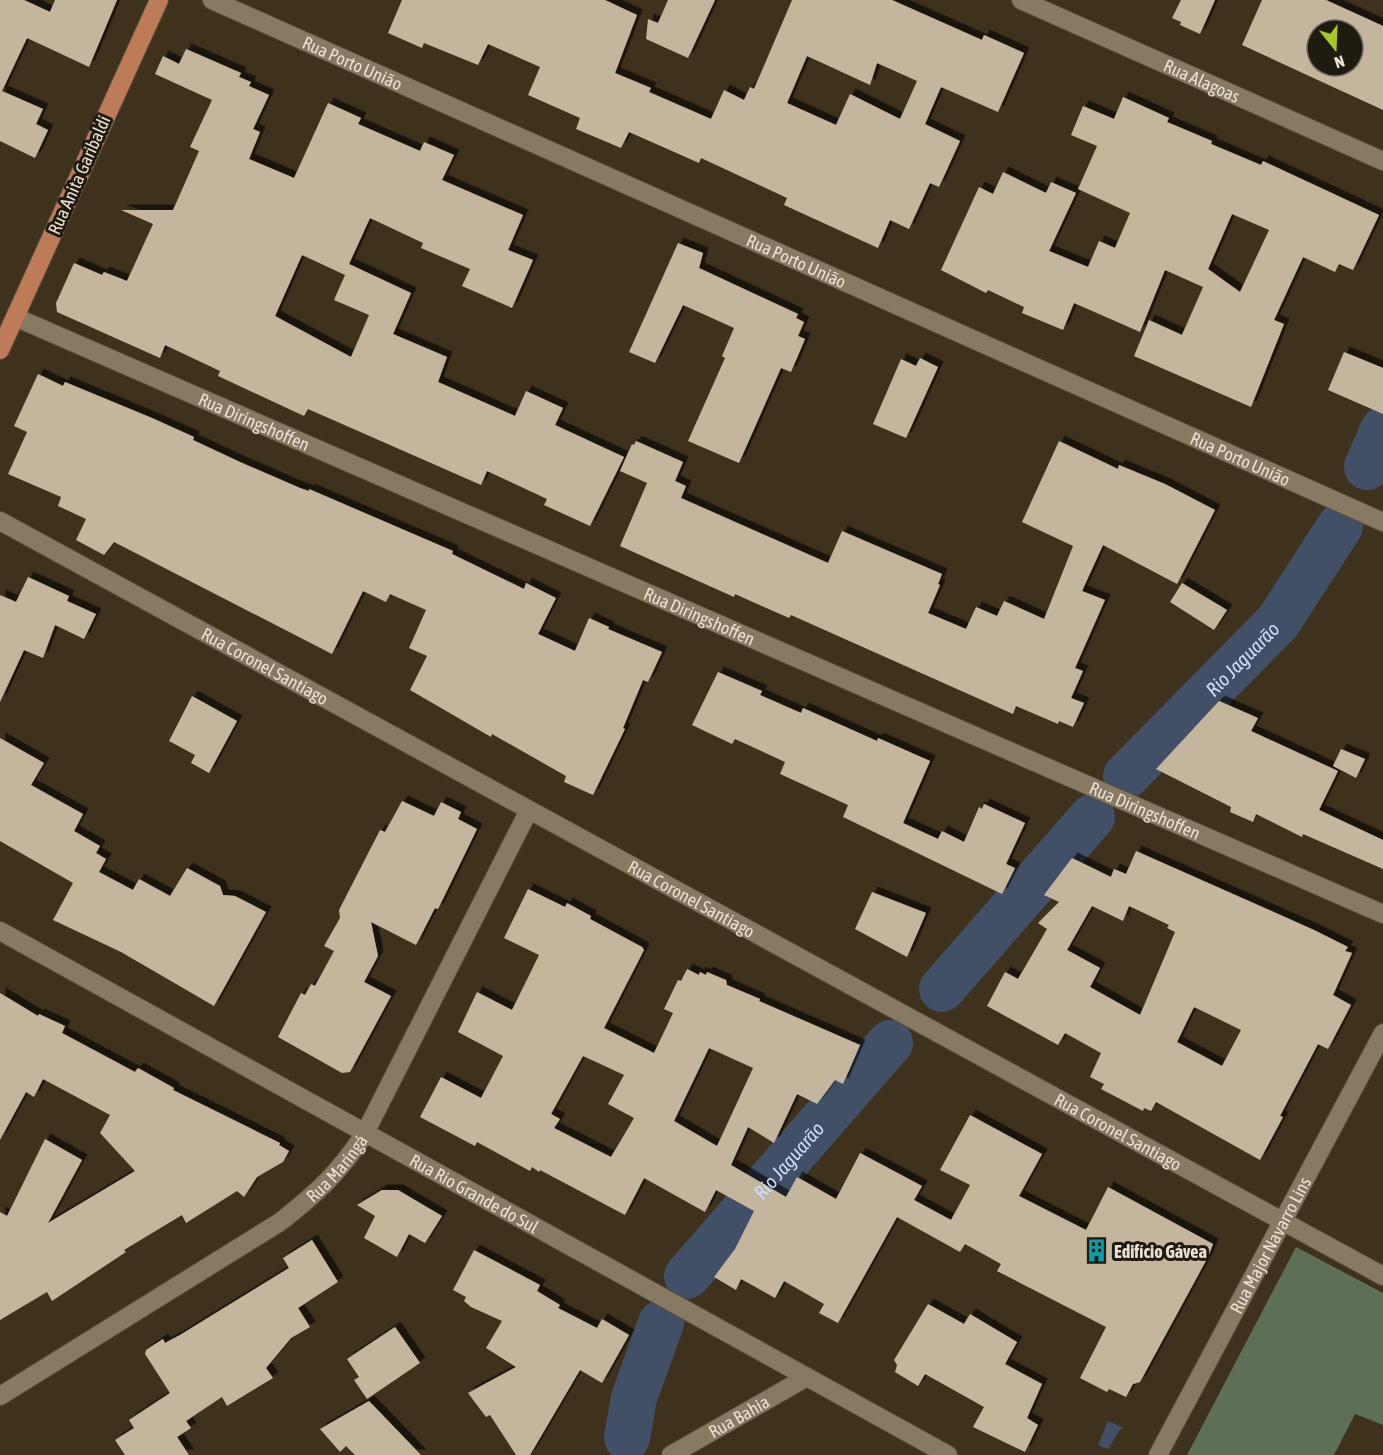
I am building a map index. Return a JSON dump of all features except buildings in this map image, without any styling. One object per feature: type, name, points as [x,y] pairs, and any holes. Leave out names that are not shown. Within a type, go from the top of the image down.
[{"type":"main road","name":"Rua Anita Garibaldi","points":[[0,350],[159,0]]},
{"type":"street","name":"Rua Porto União","points":[[212,0],[1383,522]]},
{"type":"street","name":"Rua Alagoas","points":[[1021,0],[1383,160]]},
{"type":"street","name":"Rua Diringshoffen","points":[[15,317],[1383,914]]},
{"type":"street","name":"Rua Coronel Santiago","points":[[0,521],[1383,1276]]},
{"type":"street","name":"Rua Maringá","points":[[0,1396],[280,1222],[317,1193],[344,1166],[365,1133],[529,810]]},
{"type":"street","name":"Rua Rio Grande do Sul","points":[[0,931],[948,1455]]},
{"type":"street","name":"Rua Major Navarro Lins","points":[[1158,1455],[1383,1033]]},
{"type":"street","name":"Rua Bahia","points":[[671,1455],[807,1377]]},
{"type":"green space","points":[[1296,1247],[1383,1293],[1383,1425],[1355,1414],[1334,1455],[1187,1455]]},
{"type":"water","points":[[1108,1421],[1122,1427],[1108,1449],[1098,1445]]},
{"type":"waterway","name":"Rio Jaguarão","points":[[1367,467],[1383,430]]},
{"type":"waterway","name":"Rio Jaguarão","points":[[1126,776],[1278,622],[1340,526]]},
{"type":"waterway","name":"Rio Jaguarão","points":[[942,989],[1092,817]]},
{"type":"waterway","name":"Rio Jaguarão","points":[[687,1276],[890,1043]]},
{"type":"waterway","name":"Rio Jaguarão","points":[[627,1438],[634,1398],[661,1323]]},
{"type":"place","name":"Edifício Gávea","points":[[1096,1251]]}]
